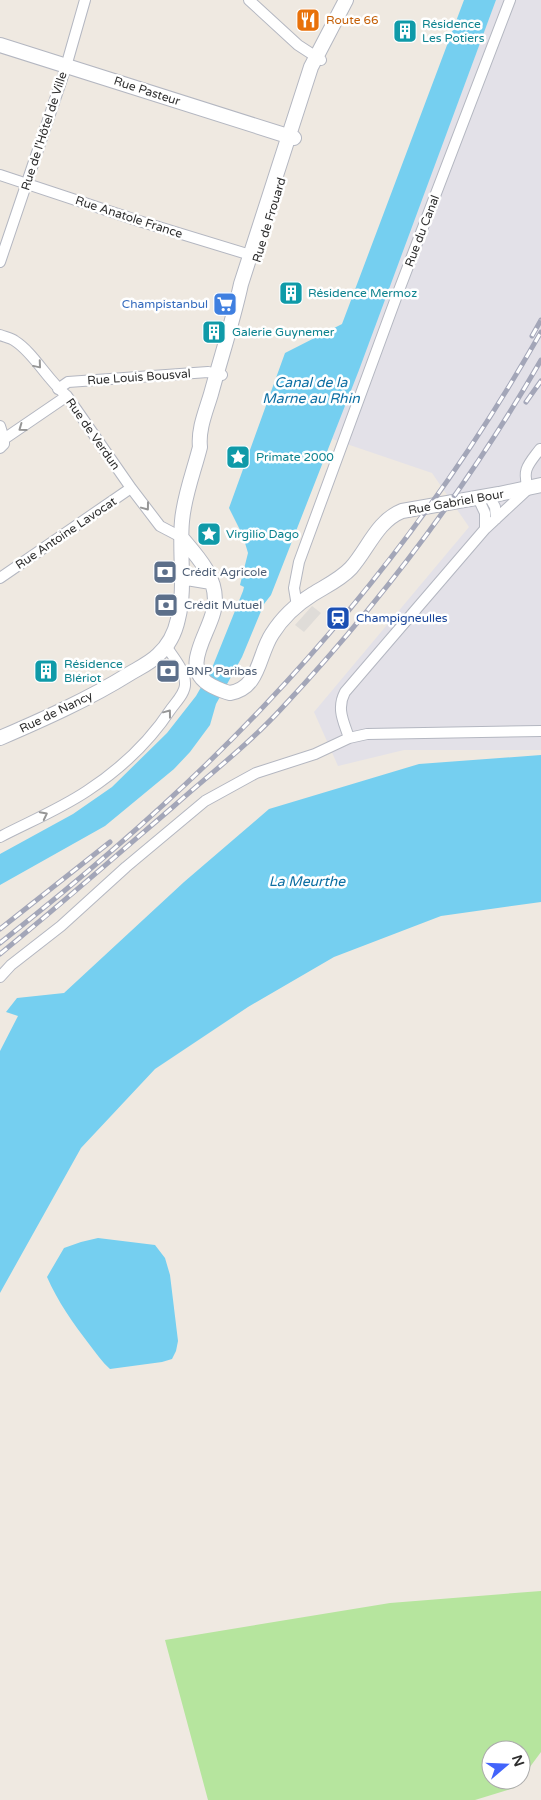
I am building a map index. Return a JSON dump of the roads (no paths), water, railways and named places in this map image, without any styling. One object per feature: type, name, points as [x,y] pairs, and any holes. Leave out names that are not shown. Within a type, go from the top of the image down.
[{"type":"main road","name":"Rue de Frouard","points":[[181,537],[183,512],[200,447],[199,438],[220,375],[254,256],[291,137],[317,70],[319,59],[346,0]]},
{"type":"main road","name":"Rue de Frouard","points":[[319,59],[354,0]]},
{"type":"main road","name":"Rue Pasteur","points":[[0,45],[291,137]]},
{"type":"main road","name":"Rue Gabriel Bour","points":[[181,537],[202,560],[214,591],[215,605],[197,658],[197,669],[202,680],[227,693],[233,693],[243,688],[255,677],[270,636],[283,620],[297,606],[347,572],[380,528],[394,515],[412,509],[534,487]]},
{"type":"main road","name":"Rue de Nancy","points":[[0,738],[112,684],[155,658],[166,646],[178,619],[181,594],[181,537]]},
{"type":"main road","points":[[181,578],[211,582]]},
{"type":"street","name":"Rue de l'Hôtel de Ville","points":[[0,262],[66,65],[85,0]]},
{"type":"street","points":[[249,0],[298,45],[319,59]]},
{"type":"street","name":"Rue du Canal","points":[[297,606],[294,588],[300,562],[396,298],[510,0]]},
{"type":"street","name":"Rue Anatole France","points":[[0,175],[254,256]]},
{"type":"street","name":"Rue de Verdun","points":[[0,335],[15,341],[58,389],[67,396],[160,526],[181,537]]},
{"type":"street","name":"Rue Louis Bousval","points":[[58,389],[68,382],[208,372],[220,375]]},
{"type":"street","points":[[2,444],[67,396]]},
{"type":"street","points":[[0,426],[2,444]]},
{"type":"street","points":[[349,738],[340,710],[345,692],[485,529],[534,487],[524,479],[525,469],[540,449]]},
{"type":"street","name":"Rue Antoine Lavocat","points":[[0,578],[131,488]]},
{"type":"street","points":[[484,497],[494,504],[496,519]]},
{"type":"street","points":[[484,497],[485,529]]},
{"type":"street","points":[[0,837],[88,791],[136,750],[167,715],[184,690],[185,683],[182,672],[166,646]]},
{"type":"street","points":[[0,977],[11,965],[61,926],[126,867],[205,801],[256,773],[315,754],[349,738],[367,734],[541,731]]},
{"type":"water","name":"Canal de la Marne au Rhin","points":[[464,0],[496,0],[359,370],[271,595],[264,604],[242,657],[216,704],[210,725],[190,752],[174,769],[105,826],[0,885],[0,854],[73,814],[112,787],[167,733],[196,696],[212,668],[243,591],[244,587],[240,585],[248,553],[243,536],[229,508],[285,353],[342,324]]},
{"type":"water","name":"La Meurthe","points":[[541,755],[541,902],[441,916],[334,957],[248,1007],[155,1069],[81,1148],[0,1293],[0,1051],[18,1016],[6,1012],[17,998],[64,993],[184,882],[269,809],[419,764]]},
{"type":"water","points":[[98,1238],[155,1245],[165,1258],[170,1275],[178,1341],[172,1359],[110,1369],[83,1336],[61,1304],[47,1277],[64,1248]]},
{"type":"railway","points":[[532,336],[541,320]]},
{"type":"railway","points":[[0,943],[103,859],[170,799],[234,737],[303,663],[378,574],[448,480],[512,382],[541,332]]},
{"type":"railway","points":[[0,954],[256,734],[319,668],[422,541],[454,497],[541,360]]},
{"type":"railway","points":[[526,402],[541,381]]},
{"type":"railway","points":[[0,929],[110,842]]},
{"type":"place","name":"Route 66","points":[[308,20]]},
{"type":"place","name":"Résidence Les Potiers","points":[[405,31]]},
{"type":"place","name":"Résidence Mermoz","points":[[291,293]]},
{"type":"place","name":"Champistanbul","points":[[225,304]]},
{"type":"place","name":"Galerie Guynemer","points":[[214,332]]},
{"type":"place","name":"Primate 2000","points":[[238,457]]},
{"type":"place","name":"Virgilio Dago","points":[[209,534]]},
{"type":"place","name":"Crédit Agricole","points":[[165,572]]},
{"type":"place","name":"Crédit Mutuel","points":[[166,605]]},
{"type":"place","name":"Champigneulles","points":[[338,618]]},
{"type":"place","name":"Résidence Blériot","points":[[46,671]]},
{"type":"place","name":"BNP Paribas","points":[[168,671]]}]
